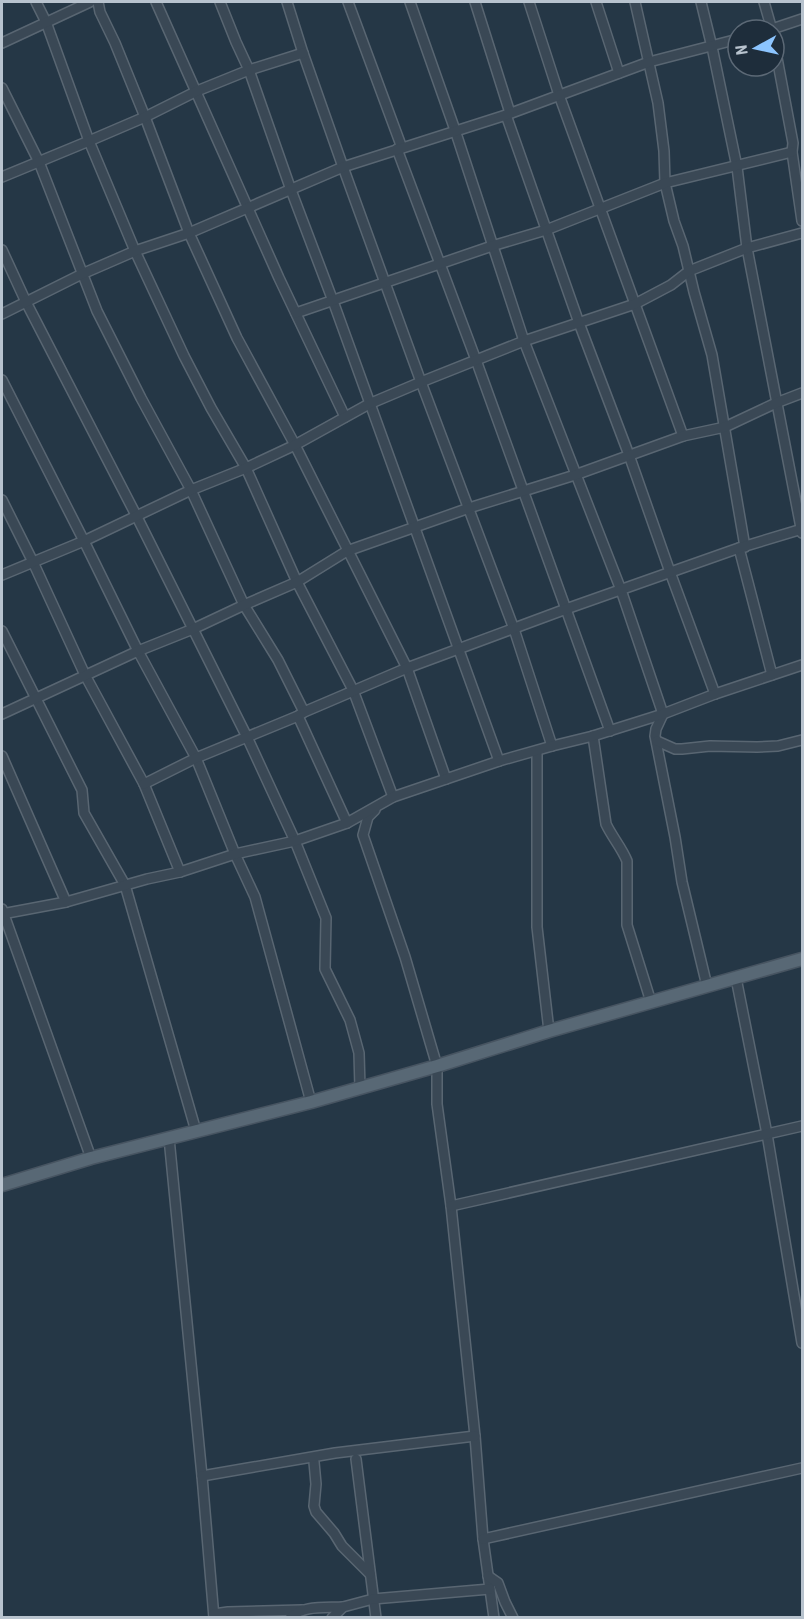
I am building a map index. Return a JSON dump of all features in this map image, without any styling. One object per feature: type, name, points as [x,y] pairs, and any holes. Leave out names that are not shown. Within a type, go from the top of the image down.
[{"type":"main road","points":[[2,1185],[91,1158],[311,1102],[802,959]]},
{"type":"street","points":[[36,2],[46,22],[89,141],[135,251],[195,377],[246,468],[297,582],[353,690],[393,797]]},
{"type":"street","points":[[2,43],[90,2]]},
{"type":"street","points":[[98,2],[100,12],[145,117],[189,233],[237,338],[295,445],[407,668],[446,779]]},
{"type":"street","points":[[156,2],[296,314],[345,417]]},
{"type":"street","points":[[220,2],[249,70],[499,761]]},
{"type":"street","points":[[287,2],[343,167],[514,629],[552,746]]},
{"type":"street","points":[[348,2],[439,265],[476,360],[610,731]]},
{"type":"street","points":[[410,2],[455,130],[524,341],[621,590],[663,714],[656,729],[657,741],[682,882],[707,986]]},
{"type":"street","points":[[475,2],[546,230],[715,694]]},
{"type":"street","points":[[530,2],[559,96],[683,436]]},
{"type":"street","points":[[596,2],[619,73]]},
{"type":"street","points":[[635,2],[658,103],[665,183],[712,354],[742,548],[772,675]]},
{"type":"street","points":[[144,784],[196,758],[407,668],[670,572],[802,531],[747,248],[737,166],[701,2]]},
{"type":"street","points":[[764,2],[768,18]]},
{"type":"street","points":[[786,25],[802,19]]},
{"type":"street","points":[[2,314],[82,274],[135,251],[189,233],[343,167],[508,114],[649,62],[726,43]]},
{"type":"street","points":[[2,177],[145,117],[197,91],[249,70],[303,53]]},
{"type":"street","points":[[782,78],[796,145],[802,221]]},
{"type":"street","points":[[2,88],[39,162],[97,311],[141,399],[191,490],[244,605],[278,660],[347,823]]},
{"type":"street","points":[[296,314],[492,246],[546,230],[665,183],[737,166],[796,145]]},
{"type":"street","points":[[2,575],[138,517],[191,490],[246,468],[295,445],[369,404],[524,341],[635,304],[671,285],[689,271],[747,248],[802,233]]},
{"type":"street","points":[[2,250],[26,302],[138,517],[248,737],[295,841],[326,918],[325,969],[350,1020],[359,1053],[360,1088]]},
{"type":"street","points":[[2,380],[138,651],[196,758],[255,897],[311,1102]]},
{"type":"street","points":[[2,714],[138,651],[297,582],[347,551],[683,436],[724,427],[802,393]]},
{"type":"street","points":[[2,500],[85,675],[144,784],[180,872]]},
{"type":"street","points":[[2,631],[82,790],[84,813],[125,885],[196,1131]]},
{"type":"street","points":[[91,1158],[2,912],[66,902],[180,872],[235,854],[295,841],[347,823],[393,797],[499,761],[593,736],[663,714],[802,665]]},
{"type":"street","points":[[593,736],[606,824],[624,852],[627,861],[627,925],[651,1002]]},
{"type":"street","points":[[657,741],[675,749],[682,749],[710,746],[778,746],[802,740]]},
{"type":"street","points":[[537,751],[537,927],[549,1031]]},
{"type":"street","points":[[2,756],[66,902]]},
{"type":"street","points":[[382,802],[368,817],[363,835],[405,957],[436,1066],[437,1104],[451,1206],[475,1436],[483,1539],[494,1617]]},
{"type":"street","points":[[736,978],[767,1134],[802,1343]]},
{"type":"street","points":[[451,1206],[802,1125]]},
{"type":"street","points":[[169,1138],[214,1616],[228,1612],[343,1607],[373,1599],[490,1589]]},
{"type":"street","points":[[202,1476],[335,1453],[475,1436]]},
{"type":"street","points":[[356,1459],[376,1617]]},
{"type":"street","points":[[314,1462],[316,1512],[342,1546],[370,1574]]},
{"type":"street","points":[[483,1539],[802,1468]]},
{"type":"street","points":[[488,1576],[498,1583],[513,1617]]},
{"type":"street","points":[[332,1617],[343,1607]]},
{"type":"street","points":[[290,1617],[302,1610]]}]
